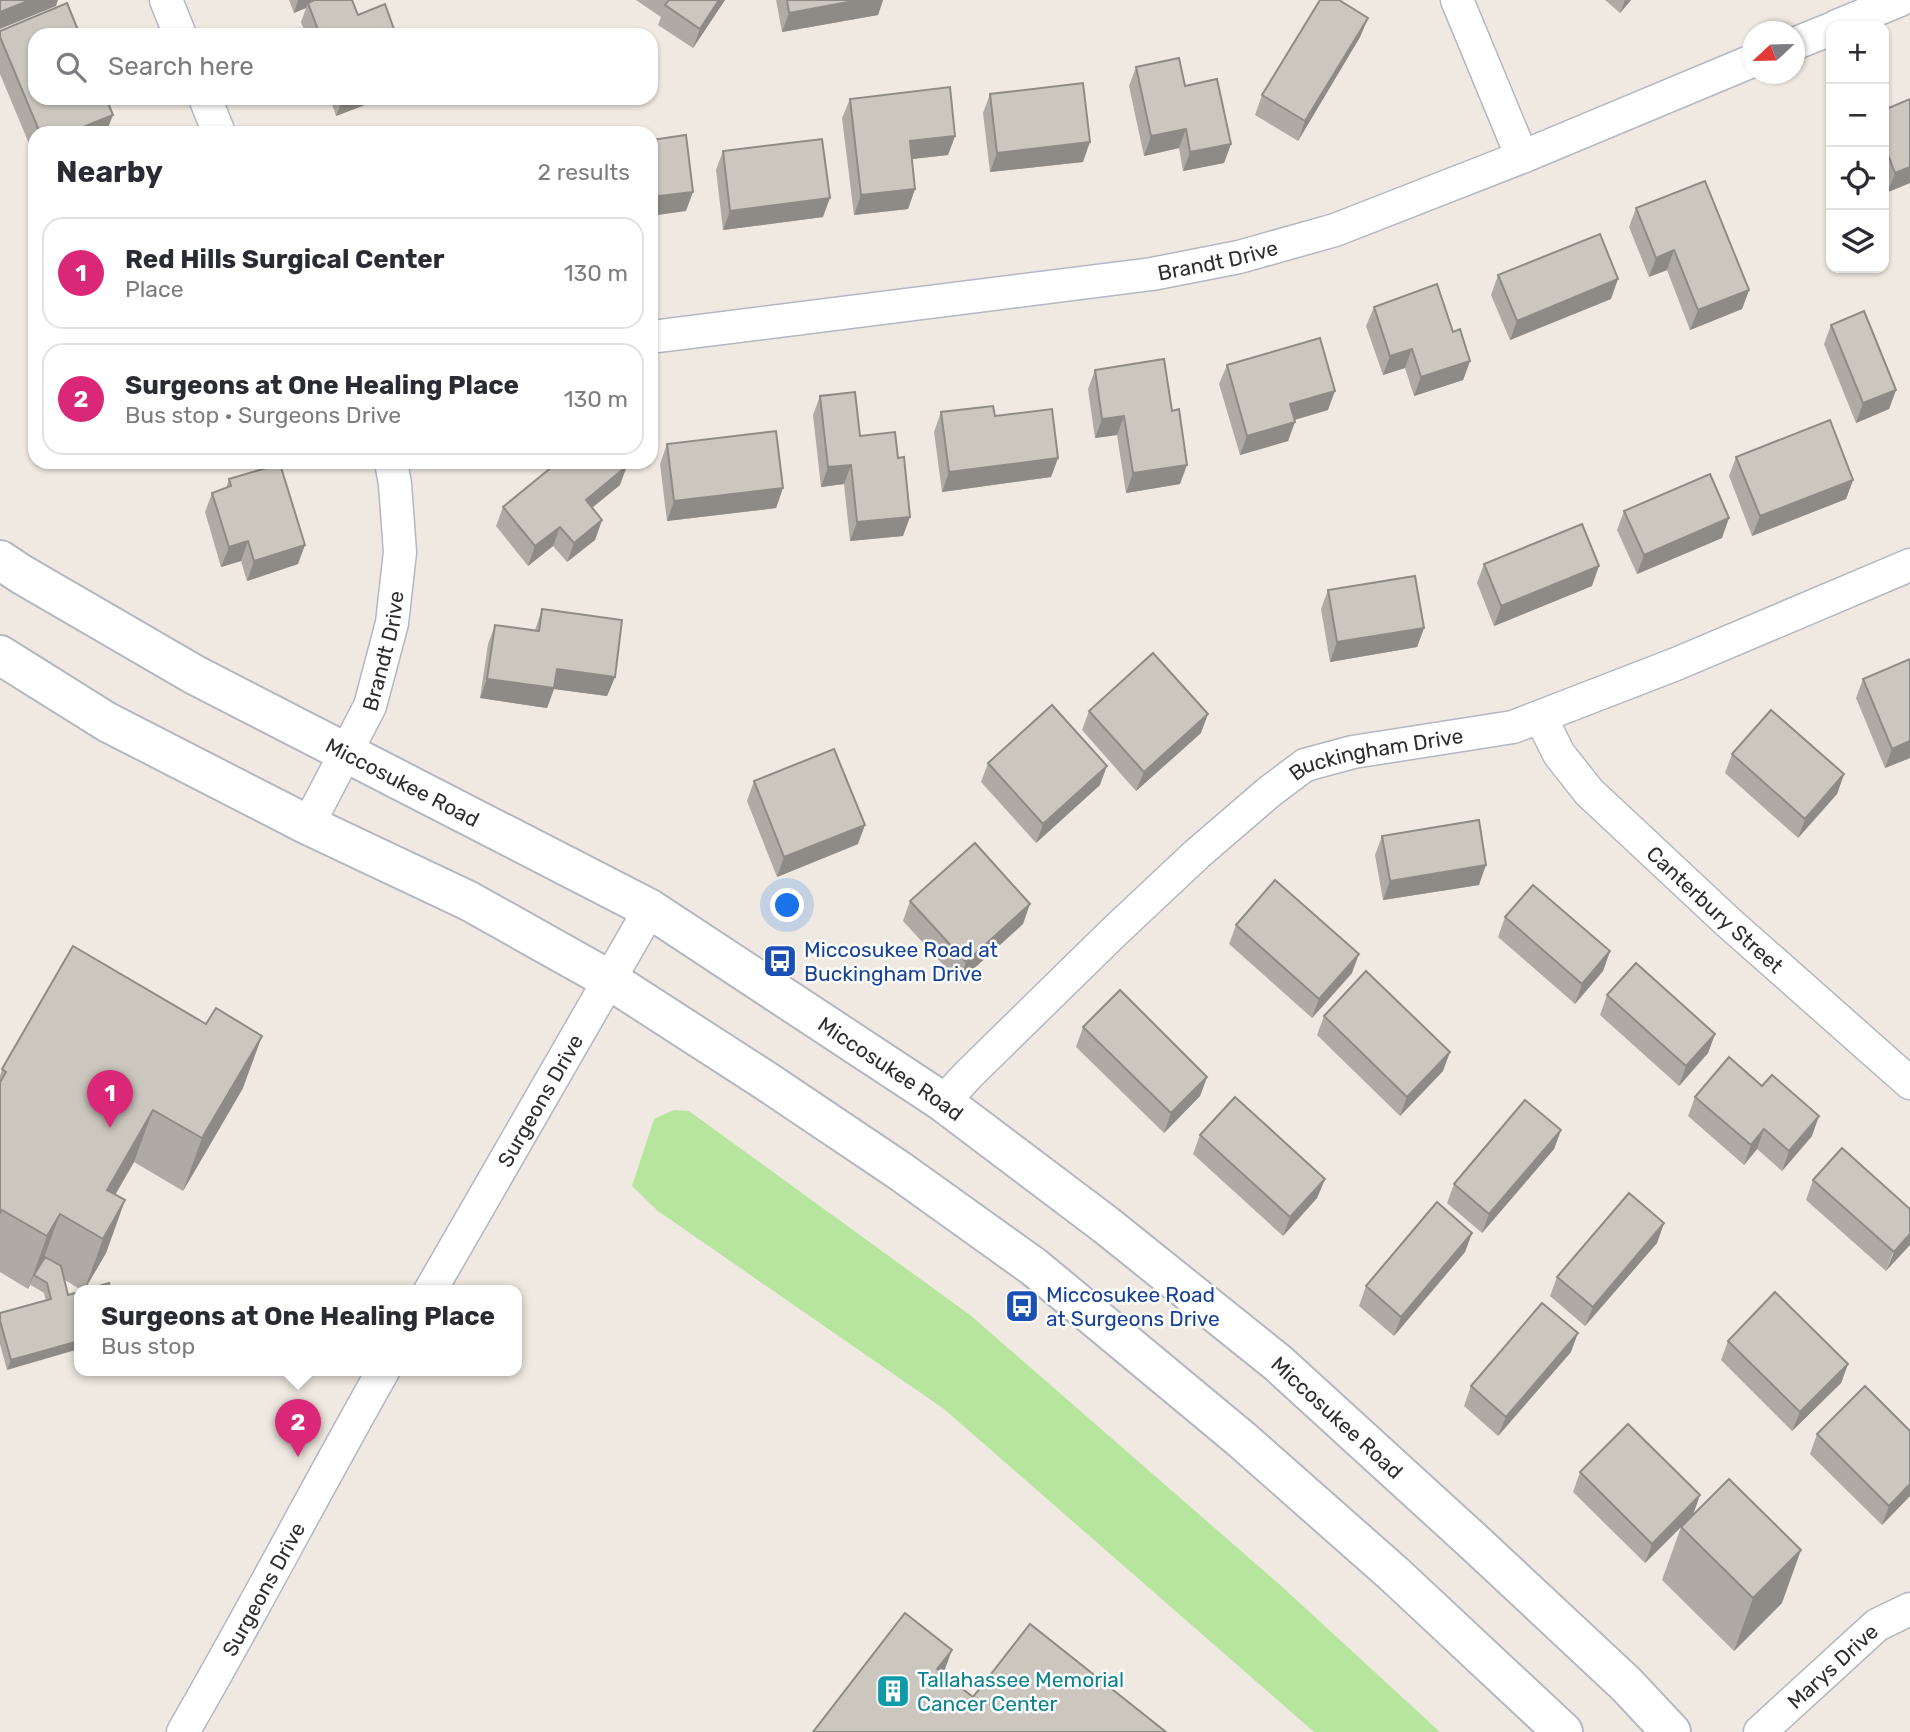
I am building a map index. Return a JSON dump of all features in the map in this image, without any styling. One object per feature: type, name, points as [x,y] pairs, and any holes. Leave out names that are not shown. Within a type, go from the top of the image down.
[{"type":"street","points":[[166,0],[177,28]]},
{"type":"street","points":[[1457,0],[1522,157]]},
{"type":"street","points":[[1849,21],[1900,0]]},
{"type":"street","points":[[1805,40],[1826,31]]},
{"type":"street","name":"Brandt Drive","points":[[658,336],[1152,274],[1239,257],[1335,230],[1522,157],[1742,65]]},
{"type":"street","points":[[208,105],[216,126]]},
{"type":"street","name":"Brandt Drive","points":[[308,825],[370,706],[392,623],[400,552],[392,469]]},
{"type":"street","name":"Miccosukee Road","points":[[0,560],[195,675],[650,909],[943,1102],[1106,1225],[1278,1363],[1626,1684],[1671,1732]]},
{"type":"street","name":"Buckingham Drive","points":[[943,1102],[1114,932],[1197,854],[1269,792],[1306,765],[1353,752],[1513,727],[1541,718],[1910,565]]},
{"type":"street","points":[[0,655],[107,722],[308,825],[469,901],[608,979],[889,1164],[1034,1268],[1241,1439],[1394,1574],[1563,1732]]},
{"type":"street","name":"Canterbury Street","points":[[1541,718],[1559,754],[1589,792],[1728,922],[1910,1083]]},
{"type":"street","name":"Surgeons Drive","points":[[433,1285],[650,909]]},
{"type":"street","name":"Surgeons Drive","points":[[183,1732],[380,1376]]},
{"type":"street","name":"Marys Drive","points":[[1760,1732],[1877,1625],[1910,1609]]},
{"type":"green space","points":[[674,1110],[689,1111],[970,1315],[1279,1584],[1440,1732],[1314,1732],[944,1409],[658,1211],[632,1186],[654,1119]]},
{"type":"building","points":[[0,0],[30,0],[0,12]]},
{"type":"building","points":[[314,0],[352,0],[358,15],[385,4],[394,28],[317,28],[308,3]]},
{"type":"building","points":[[669,0],[719,0],[700,29],[665,5]]},
{"type":"building","points":[[787,0],[859,0],[789,13]]},
{"type":"building","points":[[1320,0],[1339,0],[1368,18],[1305,121],[1262,95]]},
{"type":"building","points":[[67,3],[77,28],[28,28],[28,104],[0,37],[0,31]]},
{"type":"building","points":[[1179,58],[1185,86],[1217,79],[1231,144],[1190,152],[1186,129],[1151,136],[1136,67]]},
{"type":"building","points":[[1083,83],[1090,142],[997,153],[990,94]]},
{"type":"building","points":[[950,87],[955,136],[910,141],[915,189],[861,195],[850,99]]},
{"type":"building","points":[[1910,99],[1910,167],[1895,173],[1889,157],[1889,108]]},
{"type":"building","points":[[28,105],[109,105],[113,115],[86,126],[37,126]]},
{"type":"building","points":[[686,135],[693,192],[658,196],[658,139]]},
{"type":"building","points":[[822,139],[830,198],[730,211],[723,151]]},
{"type":"building","points":[[1705,181],[1749,290],[1698,310],[1674,250],[1656,258],[1636,208]]},
{"type":"building","points":[[1600,234],[1618,279],[1517,321],[1498,275]]},
{"type":"building","points":[[1437,284],[1453,332],[1460,329],[1470,361],[1421,377],[1412,349],[1390,356],[1374,307]]},
{"type":"building","points":[[1864,311],[1896,390],[1863,403],[1831,325]]},
{"type":"building","points":[[1320,338],[1335,391],[1290,404],[1295,422],[1247,436],[1227,365]]},
{"type":"building","points":[[1164,359],[1172,411],[1179,409],[1187,465],[1133,473],[1124,416],[1102,419],[1095,370]]},
{"type":"building","points":[[855,392],[860,436],[895,432],[898,458],[904,457],[910,517],[857,522],[851,465],[828,467],[820,396]]},
{"type":"building","points":[[993,406],[995,416],[1052,409],[1058,458],[949,472],[941,412]]},
{"type":"building","points":[[1830,420],[1853,480],[1760,516],[1736,457]]},
{"type":"building","points":[[776,431],[783,488],[674,501],[667,444]]},
{"type":"building","points":[[263,469],[282,469],[305,545],[254,561],[248,541],[229,547],[212,493],[231,486],[229,479]]},
{"type":"building","points":[[549,469],[623,469],[586,500],[602,520],[574,543],[560,527],[535,546],[503,507]]},
{"type":"building","points":[[1710,474],[1729,518],[1644,555],[1624,511]]},
{"type":"building","points":[[1582,524],[1599,566],[1501,606],[1484,564]]},
{"type":"building","points":[[1415,576],[1424,628],[1337,642],[1328,590]]},
{"type":"building","points":[[542,609],[622,620],[615,677],[557,669],[554,688],[487,679],[495,625],[539,631]]},
{"type":"building","points":[[1153,653],[1208,714],[1144,772],[1089,711]]},
{"type":"building","points":[[1910,659],[1910,741],[1892,749],[1863,679]]},
{"type":"building","points":[[1052,705],[1107,766],[1043,824],[988,763]]},
{"type":"building","points":[[1771,710],[1844,774],[1805,819],[1732,754]]},
{"type":"building","points":[[834,749],[865,825],[784,857],[754,781]]},
{"type":"building","points":[[1479,820],[1486,865],[1390,881],[1382,836]]},
{"type":"building","points":[[975,843],[1030,904],[966,962],[910,901]]},
{"type":"building","points":[[1275,880],[1359,954],[1319,999],[1236,925]]},
{"type":"building","points":[[1533,885],[1610,951],[1582,984],[1505,917]]},
{"type":"building","points":[[73,946],[206,1024],[216,1008],[262,1036],[202,1138],[153,1110],[107,1190],[125,1200],[103,1239],[60,1214],[47,1236],[2,1210],[0,1213],[0,1082],[6,1072],[2,1069]]},
{"type":"building","points":[[1636,963],[1715,1034],[1686,1066],[1607,995]]},
{"type":"building","points":[[1366,971],[1450,1052],[1407,1097],[1324,1016]]},
{"type":"building","points":[[1120,990],[1207,1077],[1171,1113],[1083,1027]]},
{"type":"building","points":[[1729,1057],[1762,1086],[1772,1075],[1819,1116],[1789,1151],[1764,1129],[1751,1145],[1695,1097]]},
{"type":"building","points":[[1235,1097],[1325,1179],[1290,1217],[1200,1135]]},
{"type":"building","points":[[1525,1100],[1561,1130],[1489,1214],[1454,1184]]},
{"type":"building","points":[[1842,1148],[1910,1209],[1910,1234],[1894,1252],[1813,1180]]},
{"type":"building","points":[[1629,1193],[1664,1223],[1593,1307],[1557,1277]]},
{"type":"building","points":[[1437,1202],[1472,1233],[1401,1317],[1366,1286]]},
{"type":"building","points":[[45,1257],[61,1266],[68,1295],[74,1293],[74,1342],[11,1360],[0,1313],[51,1299],[47,1283],[34,1275]]},
{"type":"building","points":[[1775,1292],[1848,1364],[1800,1412],[1728,1341]]},
{"type":"building","points":[[1542,1303],[1578,1333],[1506,1417],[1471,1386]]},
{"type":"building","points":[[1865,1386],[1910,1431],[1910,1484],[1889,1506],[1817,1434]]},
{"type":"building","points":[[1628,1424],[1700,1495],[1652,1544],[1580,1472]]},
{"type":"building","points":[[1729,1479],[1801,1550],[1753,1598],[1681,1527]]},
{"type":"building","points":[[905,1613],[952,1650],[937,1669],[973,1697],[1030,1624],[1166,1732],[813,1732]]},
{"type":"place","name":"Miccosukee Road at Buckingham Drive","points":[[780,961]]},
{"type":"place","name":"Red Hills Surgical Center","points":[[110,1128]]},
{"type":"place","name":"Miccosukee Road at Surgeons Drive","points":[[1022,1306]]},
{"type":"place","name":"Surgeons at One Healing Place","points":[[298,1457]]},
{"type":"place","name":"Tallahassee Memorial Cancer Center","points":[[893,1691]]}]
